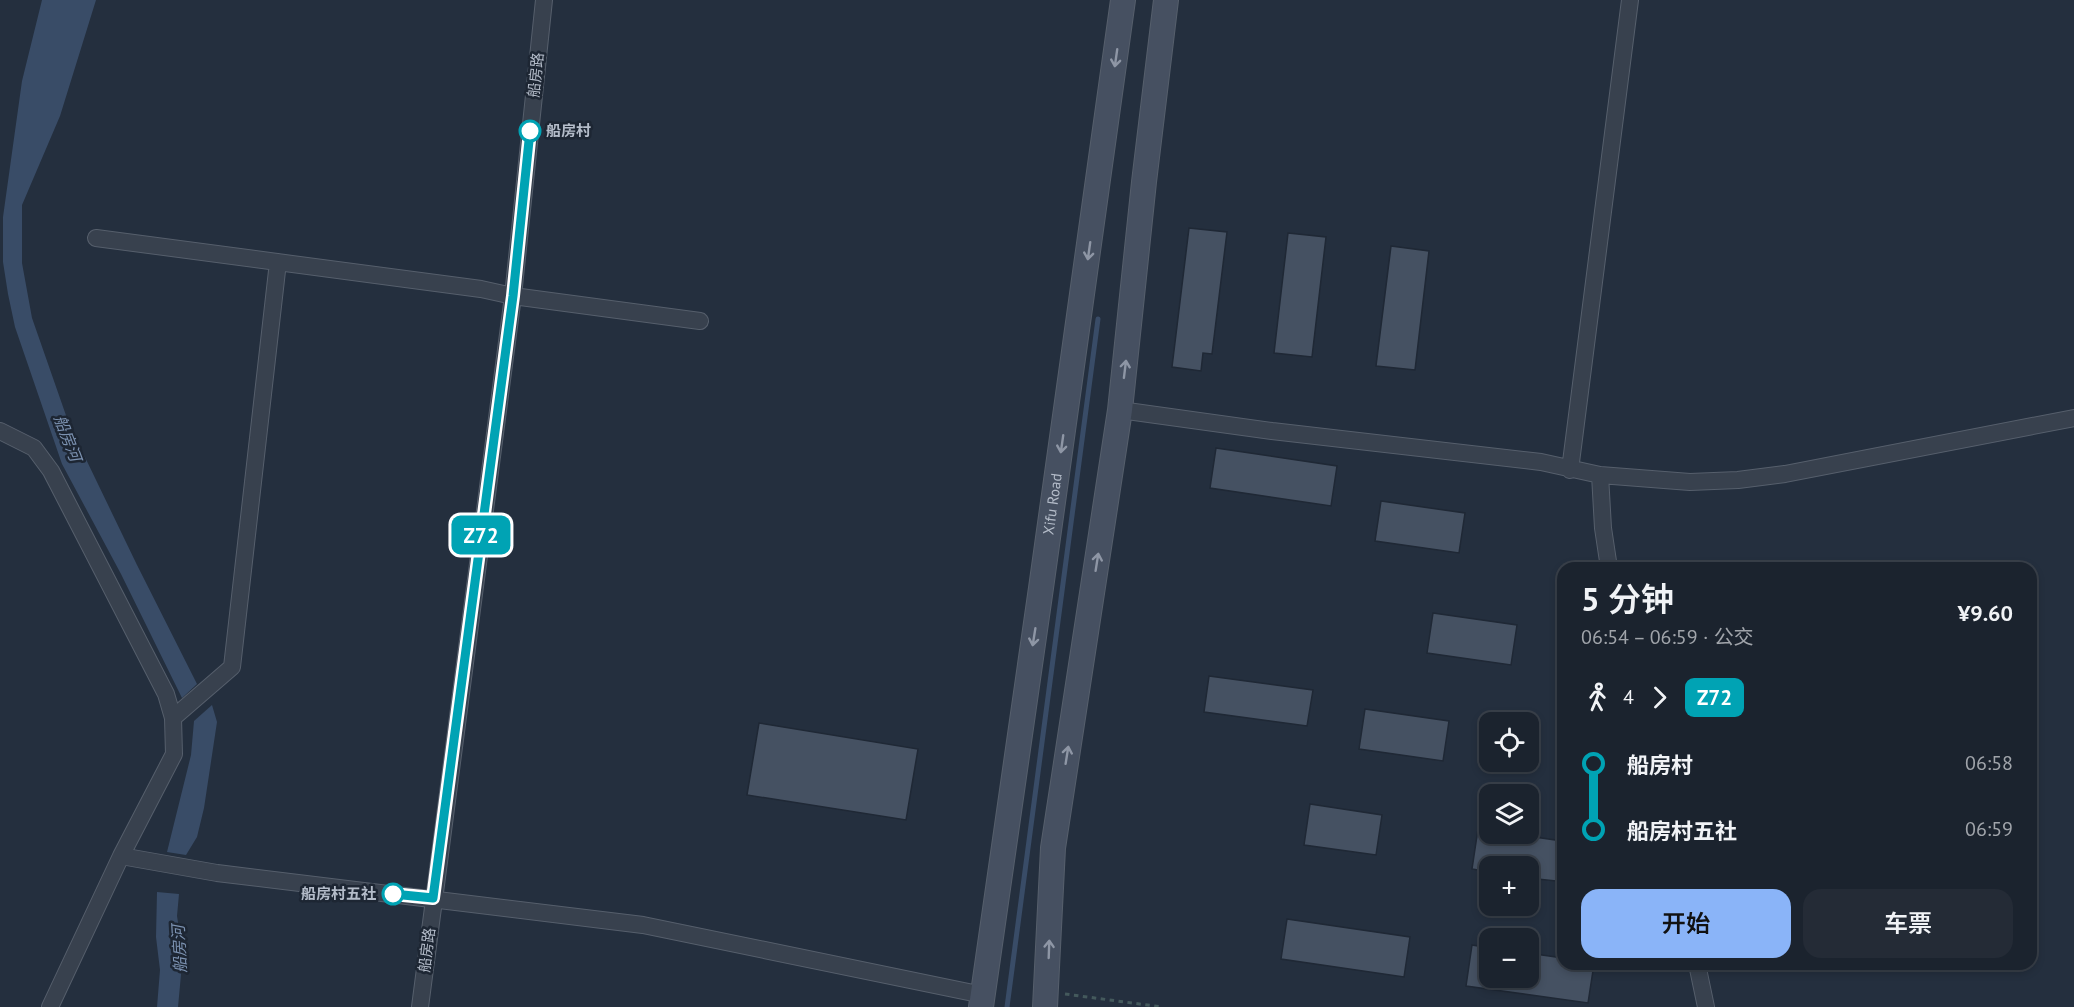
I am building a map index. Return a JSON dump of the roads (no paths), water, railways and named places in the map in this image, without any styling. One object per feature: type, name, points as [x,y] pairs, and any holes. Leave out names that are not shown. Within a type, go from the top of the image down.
[{"type":"main road","name":"Xifu Road","points":[[982,1001],[1123,0]]},
{"type":"main road","points":[[1046,999],[1053,848],[1120,410],[1166,0]]},
{"type":"street","name":"船房路","points":[[420,1007],[513,296],[544,0]]},
{"type":"street","points":[[1570,470],[1630,0]]},
{"type":"street","points":[[96,238],[482,289],[513,296],[700,321]]},
{"type":"street","points":[[174,718],[232,667],[278,262]]},
{"type":"street","points":[[1120,410],[1272,431],[1541,462],[1600,476],[1690,482],[1738,480],[1797,471],[2074,418]]},
{"type":"street","points":[[0,432],[34,448],[51,471],[166,694],[174,718],[174,754],[121,856],[50,1007]]},
{"type":"street","points":[[1600,476],[1603,528],[1608,562]]},
{"type":"street","points":[[121,856],[203,871],[643,926],[982,1001]]},
{"type":"street","points":[[1698,970],[1706,1007]]},
{"type":"water","name":"船房河","points":[[42,0],[96,0],[60,116],[22,205],[22,263],[32,318],[69,424],[197,684],[182,698],[121,574],[62,464],[15,327],[8,294],[3,262],[3,217],[22,81]]},
{"type":"water","points":[[212,705],[217,722],[204,808],[197,837],[186,855],[167,852],[191,755],[194,721]]},
{"type":"water","name":"船房河","points":[[157,892],[179,894],[177,916],[183,953],[178,1007],[157,1007],[160,970],[156,937]]},
{"type":"waterway","points":[[1007,1007],[1098,319]]},
{"type":"place","name":"船房村","points":[[530,131]]},
{"type":"place","name":"船房村五社","points":[[393,894]]}]
